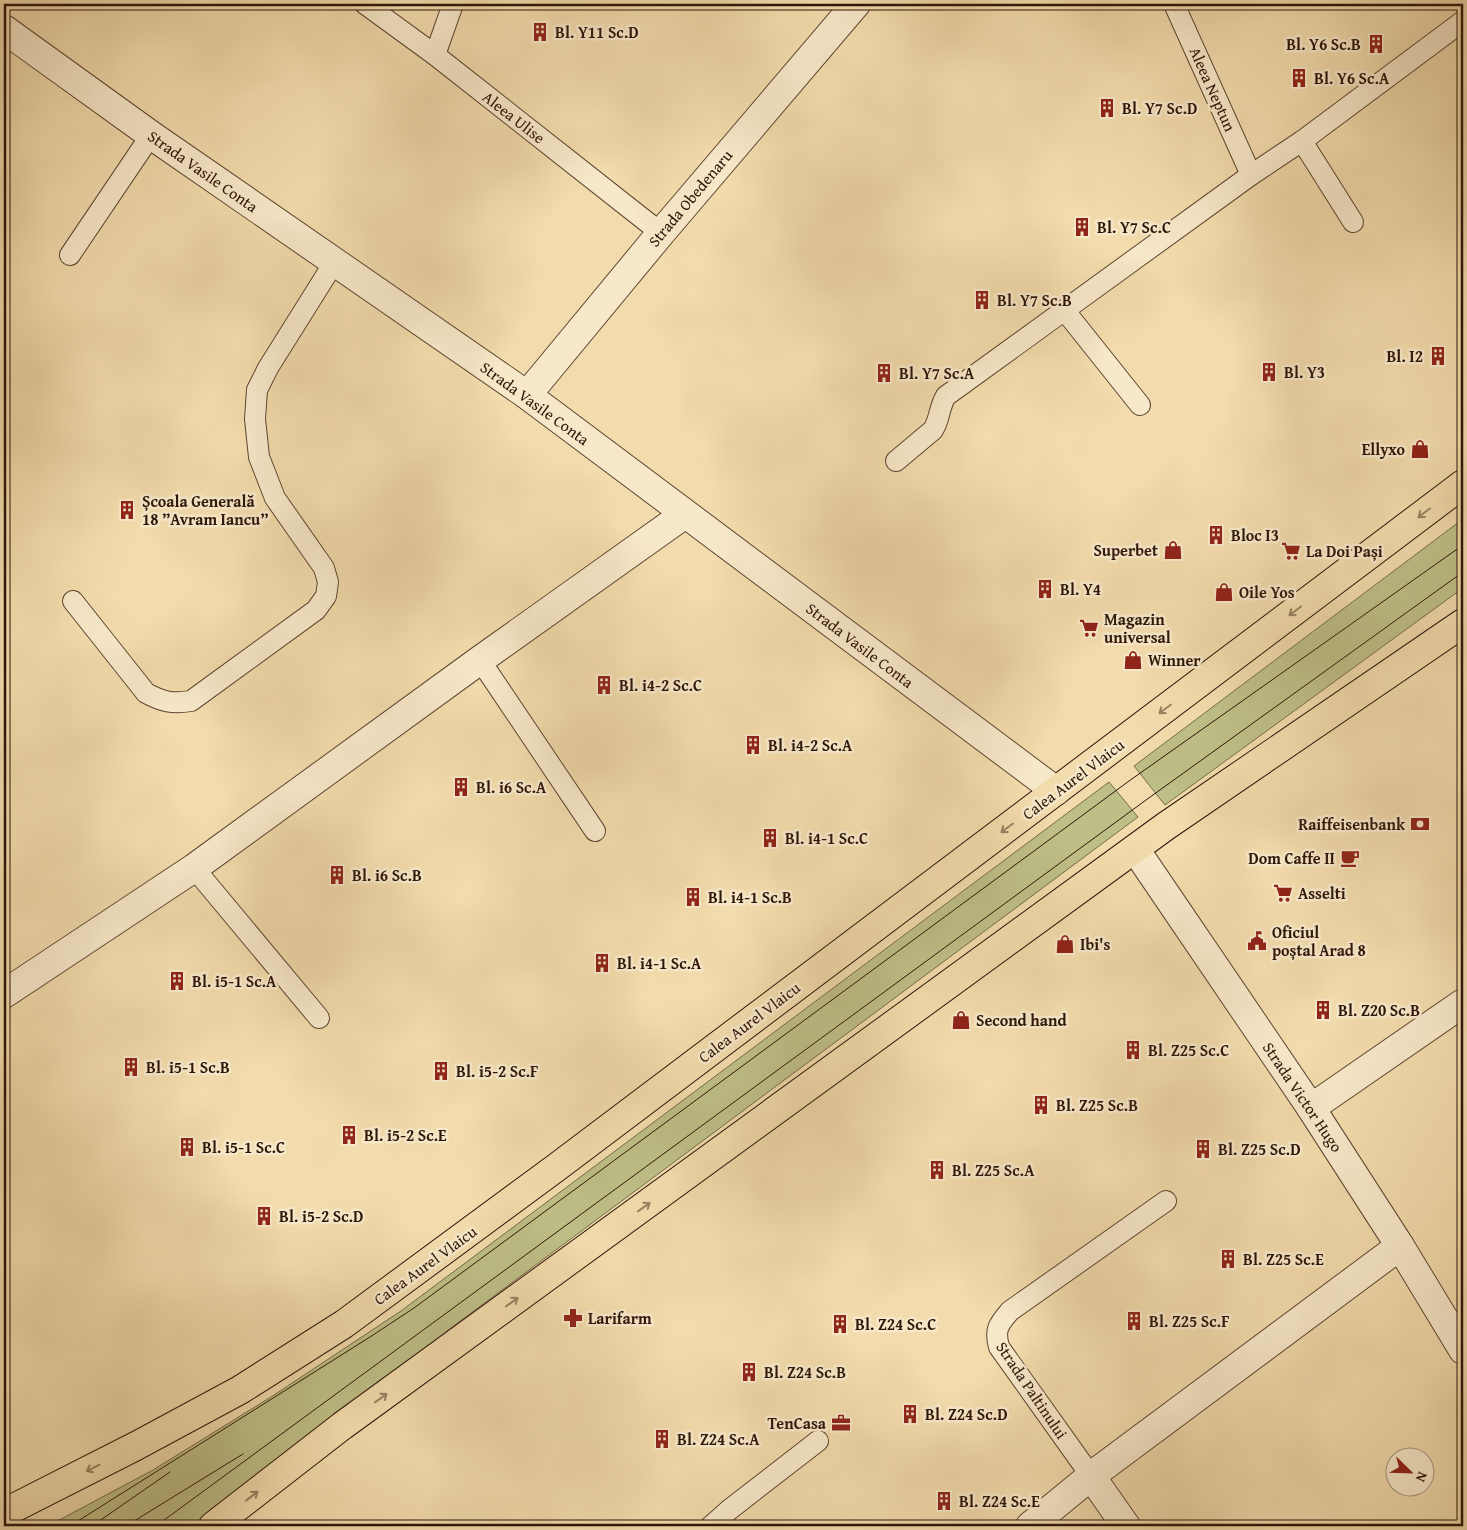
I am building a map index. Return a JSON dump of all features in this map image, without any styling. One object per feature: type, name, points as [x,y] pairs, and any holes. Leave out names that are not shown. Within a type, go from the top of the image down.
[{"type":"main road","name":"Calea Aurel Vlaicu","points":[[4,1513],[136,1446],[240,1390],[344,1324],[557,1167],[1463,484]]},
{"type":"main road","points":[[213,1526],[342,1426],[1166,826],[1463,623]]},
{"type":"street","name":"Strada Obedenaru","points":[[527,395],[660,233],[856,4]]},
{"type":"street","name":"Strada Vasile Conta","points":[[4,29],[151,135],[527,395],[1056,791]]},
{"type":"street","points":[[4,994],[194,868],[685,514]]},
{"type":"street","name":"Strada Victor Hugo","points":[[1135,849],[1311,1108],[1400,1246],[1463,1350]]},
{"type":"street","points":[[1311,1108],[1463,1003]]},
{"type":"street","points":[[1030,1526],[1091,1476],[1400,1246]]},
{"type":"street","name":"Strada Paltinului","points":[[1091,1476],[1126,1526]]},
{"type":"lane","name":"Aleea Ulise","points":[[365,4],[435,55],[660,233]]},
{"type":"lane","points":[[435,55],[453,4]]},
{"type":"lane","name":"Aleea Neptun","points":[[1174,4],[1251,175]]},
{"type":"lane","points":[[896,461],[933,430],[938,423],[940,406],[946,396],[1251,175],[1302,141],[1463,21]]},
{"type":"lane","points":[[70,255],[151,135]]},
{"type":"lane","points":[[1302,141],[1353,222]]},
{"type":"lane","points":[[73,601],[146,693],[162,701],[177,703],[191,701],[316,610],[326,596],[328,582],[324,568],[275,498],[259,458],[255,419],[257,390],[268,368],[335,261]]},
{"type":"lane","points":[[1065,311],[1140,405]]},
{"type":"lane","points":[[480,660],[595,831]]},
{"type":"lane","points":[[194,868],[320,1018]]},
{"type":"lane","name":"Strada Paltinului","points":[[1091,1476],[998,1346],[995,1335],[1000,1324],[1010,1311],[1166,1201]]},
{"type":"lane","points":[[711,1526],[818,1441]]},
{"type":"green space","points":[[1463,519],[1463,588],[1165,805],[1134,766]]},
{"type":"green space","points":[[1109,782],[1138,817],[455,1325],[195,1526],[48,1526],[153,1470],[271,1397],[401,1311]]},
{"type":"tram line","points":[[70,1526],[414,1308],[1129,781],[1463,545]]},
{"type":"tram line","points":[[156,1526],[1146,800],[1463,572]]},
{"type":"tram line","points":[[126,1526],[243,1454]]},
{"type":"tram line","points":[[92,1526],[170,1472]]},
{"type":"place","name":"Bl. Y11 Sc.D","points":[[540,32]]},
{"type":"place","name":"Bl. Y6 Sc.B","points":[[1376,44]]},
{"type":"place","name":"Bl. Y6 Sc.A","points":[[1299,78]]},
{"type":"place","name":"Bl. Y7 Sc.D","points":[[1107,108]]},
{"type":"place","name":"Bl. Y7 Sc.C","points":[[1082,227]]},
{"type":"place","name":"Bl. Y7 Sc.B","points":[[982,300]]},
{"type":"place","name":"Bl. I2","points":[[1438,356]]},
{"type":"place","name":"Bl. Y3","points":[[1269,372]]},
{"type":"place","name":"Bl. Y7 Sc.A","points":[[884,373]]},
{"type":"place","name":"Ellyxo","points":[[1420,449]]},
{"type":"place","name":"Școala Generală 18 ”Avram Iancu”","points":[[127,510]]},
{"type":"place","name":"Bloc I3","points":[[1216,535]]},
{"type":"place","name":"Superbet","points":[[1173,550]]},
{"type":"place","name":"La Doi Pași","points":[[1291,551]]},
{"type":"place","name":"Bl. Y4","points":[[1045,589]]},
{"type":"place","name":"Oile Yos","points":[[1224,592]]},
{"type":"place","name":"Magazin universal","points":[[1089,628]]},
{"type":"place","name":"Winner","points":[[1133,660]]},
{"type":"place","name":"Bl. i4-2 Sc.C","points":[[604,685]]},
{"type":"place","name":"Bl. i4-2 Sc.A","points":[[753,745]]},
{"type":"place","name":"Bl. i6 Sc.A","points":[[461,787]]},
{"type":"place","name":"Raiffeisenbank","points":[[1420,824]]},
{"type":"place","name":"Bl. i4-1 Sc.C","points":[[770,838]]},
{"type":"place","name":"Dom Caffe II","points":[[1350,858]]},
{"type":"place","name":"Bl. i6 Sc.B","points":[[337,875]]},
{"type":"place","name":"Asselti","points":[[1283,893]]},
{"type":"place","name":"Bl. i4-1 Sc.B","points":[[693,897]]},
{"type":"place","name":"Oficiul poștal Arad 8","points":[[1257,941]]},
{"type":"place","name":"Ibi's","points":[[1065,944]]},
{"type":"place","name":"Bl. i4-1 Sc.A","points":[[602,963]]},
{"type":"place","name":"Bl. i5-1 Sc.A","points":[[177,981]]},
{"type":"place","name":"Bl. Z20 Sc.B","points":[[1323,1010]]},
{"type":"place","name":"Second hand","points":[[961,1020]]},
{"type":"place","name":"Bl. Z25 Sc.C","points":[[1133,1050]]},
{"type":"place","name":"Bl. i5-1 Sc.B","points":[[131,1067]]},
{"type":"place","name":"Bl. i5-2 Sc.F","points":[[441,1071]]},
{"type":"place","name":"Bl. Z25 Sc.B","points":[[1041,1105]]},
{"type":"place","name":"Bl. i5-2 Sc.E","points":[[349,1135]]},
{"type":"place","name":"Bl. i5-1 Sc.C","points":[[187,1147]]},
{"type":"place","name":"Bl. Z25 Sc.D","points":[[1203,1149]]},
{"type":"place","name":"Bl. Z25 Sc.A","points":[[937,1170]]},
{"type":"place","name":"Bl. i5-2 Sc.D","points":[[264,1216]]},
{"type":"place","name":"Bl. Z25 Sc.E","points":[[1228,1259]]},
{"type":"place","name":"Larifarm","points":[[573,1318]]},
{"type":"place","name":"Bl. Z25 Sc.F","points":[[1134,1321]]},
{"type":"place","name":"Bl. Z24 Sc.C","points":[[840,1324]]},
{"type":"place","name":"Bl. Z24 Sc.B","points":[[749,1372]]},
{"type":"place","name":"Bl. Z24 Sc.D","points":[[910,1414]]},
{"type":"place","name":"TenCasa","points":[[841,1423]]},
{"type":"place","name":"Bl. Z24 Sc.A","points":[[662,1439]]},
{"type":"place","name":"Bl. Z24 Sc.E","points":[[944,1501]]}]
